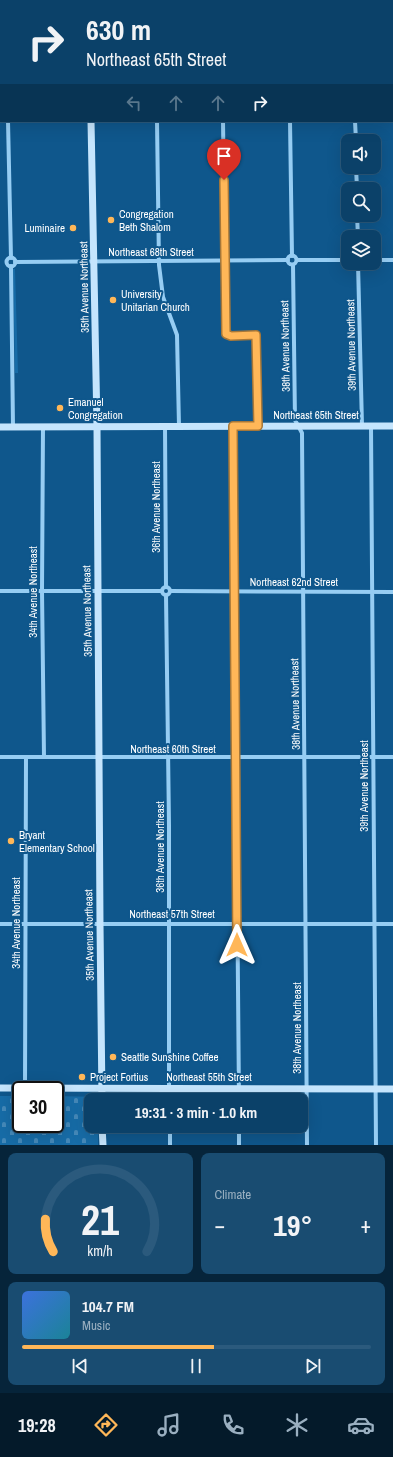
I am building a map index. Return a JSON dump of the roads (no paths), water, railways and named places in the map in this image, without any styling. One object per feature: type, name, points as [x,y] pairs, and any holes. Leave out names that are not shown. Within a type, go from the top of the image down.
[{"type":"main road","name":"35th Avenue Northeast","points":[[91,122],[97,426],[102,1093]]},
{"type":"main road","name":"Northeast 65th Street","points":[[0,427],[393,426]]},
{"type":"main road","name":"Northeast 55th Street","points":[[0,1088],[12,1088]]},
{"type":"main road","name":"Northeast 55th Street","points":[[64,1088],[393,1089]]},
{"type":"main road","points":[[102,1133],[102,1145]]},
{"type":"street","points":[[8,122],[11,258],[13,258],[15,262],[14,265],[11,266],[13,427]]},
{"type":"street","points":[[157,122],[159,260],[163,297],[174,326],[178,343],[179,426]]},
{"type":"street","points":[[223,122],[226,334],[231,336],[256,335],[258,426]]},
{"type":"street","points":[[290,122],[292,256],[289,257],[288,260],[289,263],[293,265],[297,260]]},
{"type":"street","points":[[355,122],[356,134]]},
{"type":"street","points":[[292,256],[296,257],[297,260],[341,260]]},
{"type":"street","points":[[0,262],[6,262],[11,258]]},
{"type":"street","name":"Northeast 68th Street","points":[[15,262],[288,260]]},
{"type":"street","points":[[381,260],[393,260]]},
{"type":"street","points":[[6,262],[7,265],[11,266]]},
{"type":"street","name":"38th Avenue Northeast","points":[[293,265],[295,420],[302,433],[307,1145]]},
{"type":"street","name":"39th Avenue Northeast","points":[[358,270],[362,426]]},
{"type":"street","name":"36th Avenue Northeast","points":[[165,426],[166,587]]},
{"type":"street","points":[[233,426],[238,1093]]},
{"type":"street","name":"39th Avenue Northeast","points":[[371,426],[372,757],[375,924],[376,1145]]},
{"type":"street","name":"34th Avenue Northeast","points":[[42,427],[44,757]]},
{"type":"street","points":[[0,590],[162,591],[163,594],[166,595],[169,594],[170,591],[169,588],[166,587],[163,588],[162,591]]},
{"type":"street","name":"Northeast 62nd Street","points":[[170,591],[393,592]]},
{"type":"street","name":"36th Avenue Northeast","points":[[166,595],[169,1093]]},
{"type":"street","name":"Northeast 60th Street","points":[[0,757],[393,757]]},
{"type":"street","name":"34th Avenue Northeast","points":[[25,1081],[26,757]]},
{"type":"street","name":"Northeast 57th Street","points":[[0,924],[393,924]]},
{"type":"street","points":[[170,1133],[170,1145]]},
{"type":"street","points":[[239,1133],[239,1145]]},
{"type":"place","name":"Congregation Beth Shalom","points":[[111,220]]},
{"type":"place","name":"Luminaire","points":[[73,228]]},
{"type":"place","name":"University Unitarian Church","points":[[113,300]]},
{"type":"place","name":"Emanuel Congregation","points":[[60,408]]},
{"type":"place","name":"Bryant Elementary School","points":[[11,841]]},
{"type":"place","name":"Seattle Sunshine Coffee","points":[[113,1057]]},
{"type":"place","name":"Project Fortius","points":[[82,1077]]}]
